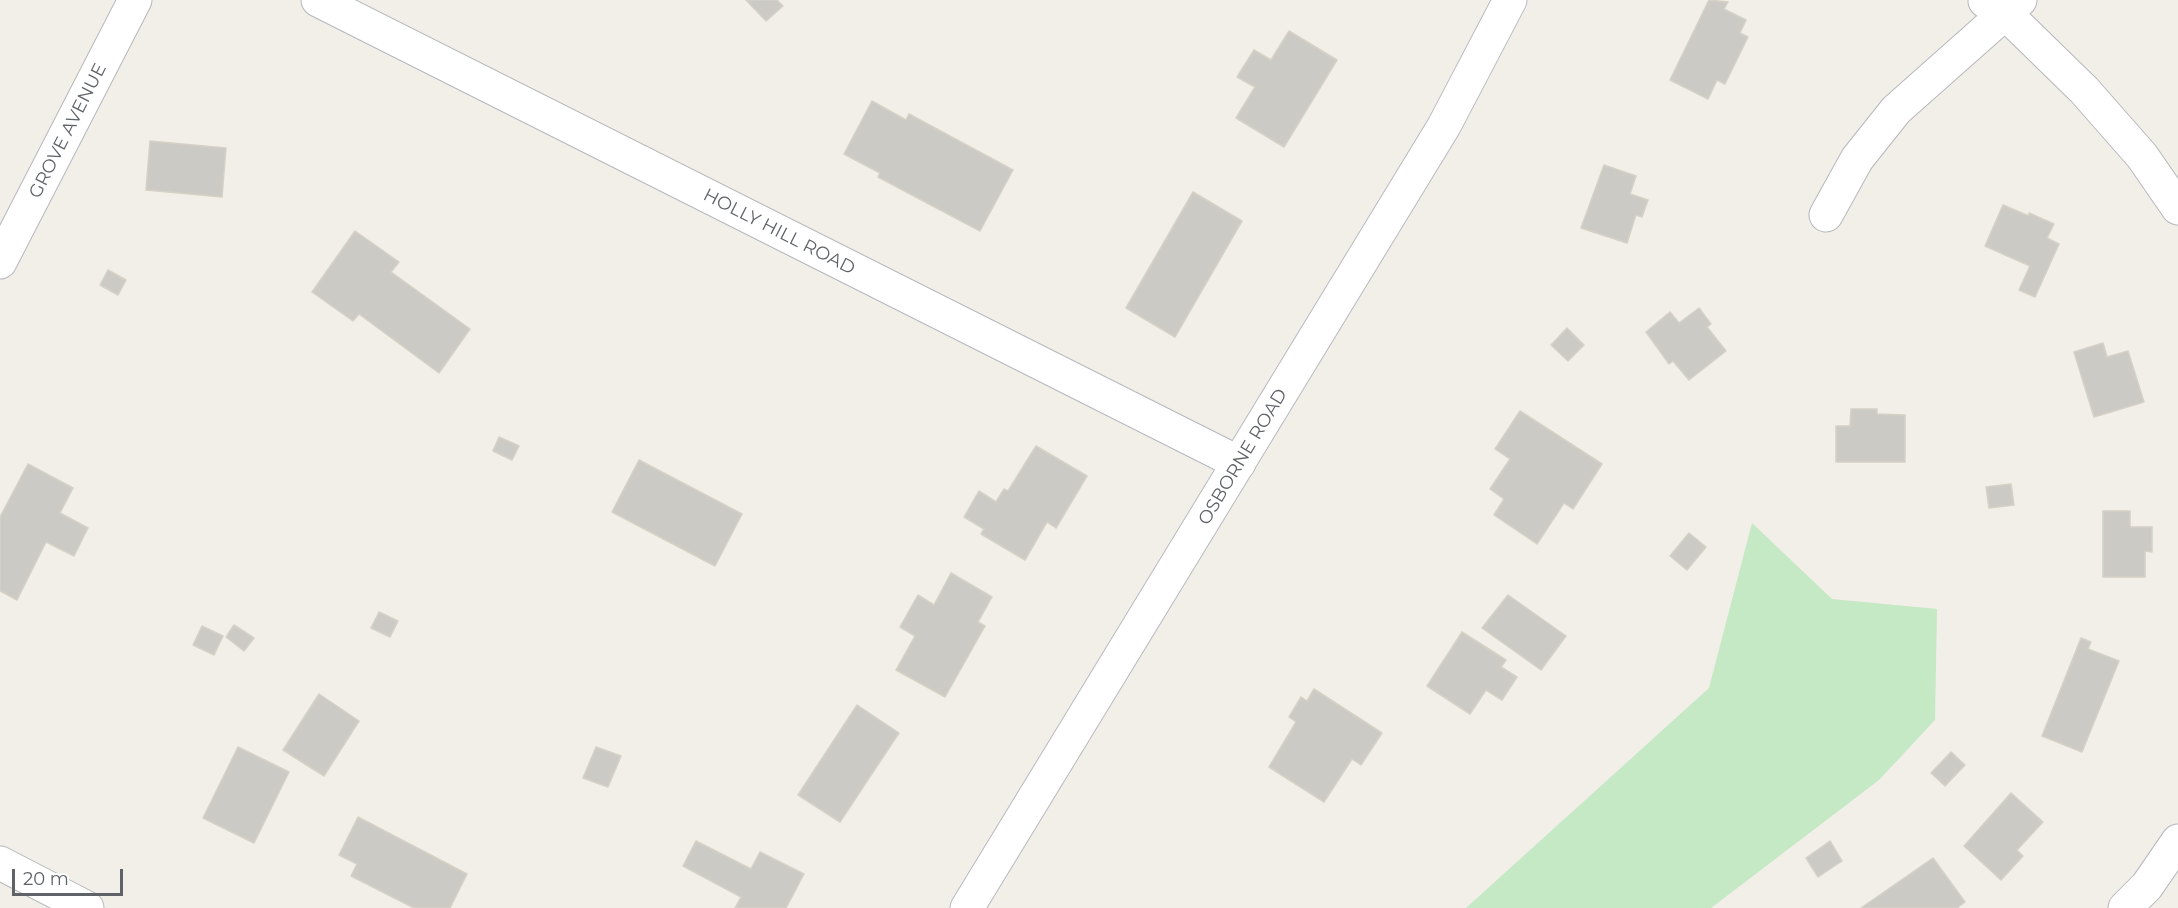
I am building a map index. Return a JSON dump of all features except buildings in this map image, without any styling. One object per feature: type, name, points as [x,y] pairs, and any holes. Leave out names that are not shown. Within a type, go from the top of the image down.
[{"type":"street","name":"GROVE AVENUE","points":[[0,262],[13,207],[135,0]]},
{"type":"street","name":"HOLLY HILL ROAD","points":[[318,0],[1239,463]]},
{"type":"street","name":"OSBORNE ROAD","points":[[967,908],[1444,126],[1510,0]]},
{"type":"street","points":[[1826,215],[1857,159],[1896,110],[2003,4],[2099,106],[2142,156],[2178,208]]},
{"type":"street","points":[[2125,908],[2147,886],[2178,841]]},
{"type":"street","points":[[0,863],[87,908]]},
{"type":"green space","points":[[1752,523],[1832,599],[1937,609],[1935,720],[1879,780],[1711,908],[1466,908],[1709,688]]}]
